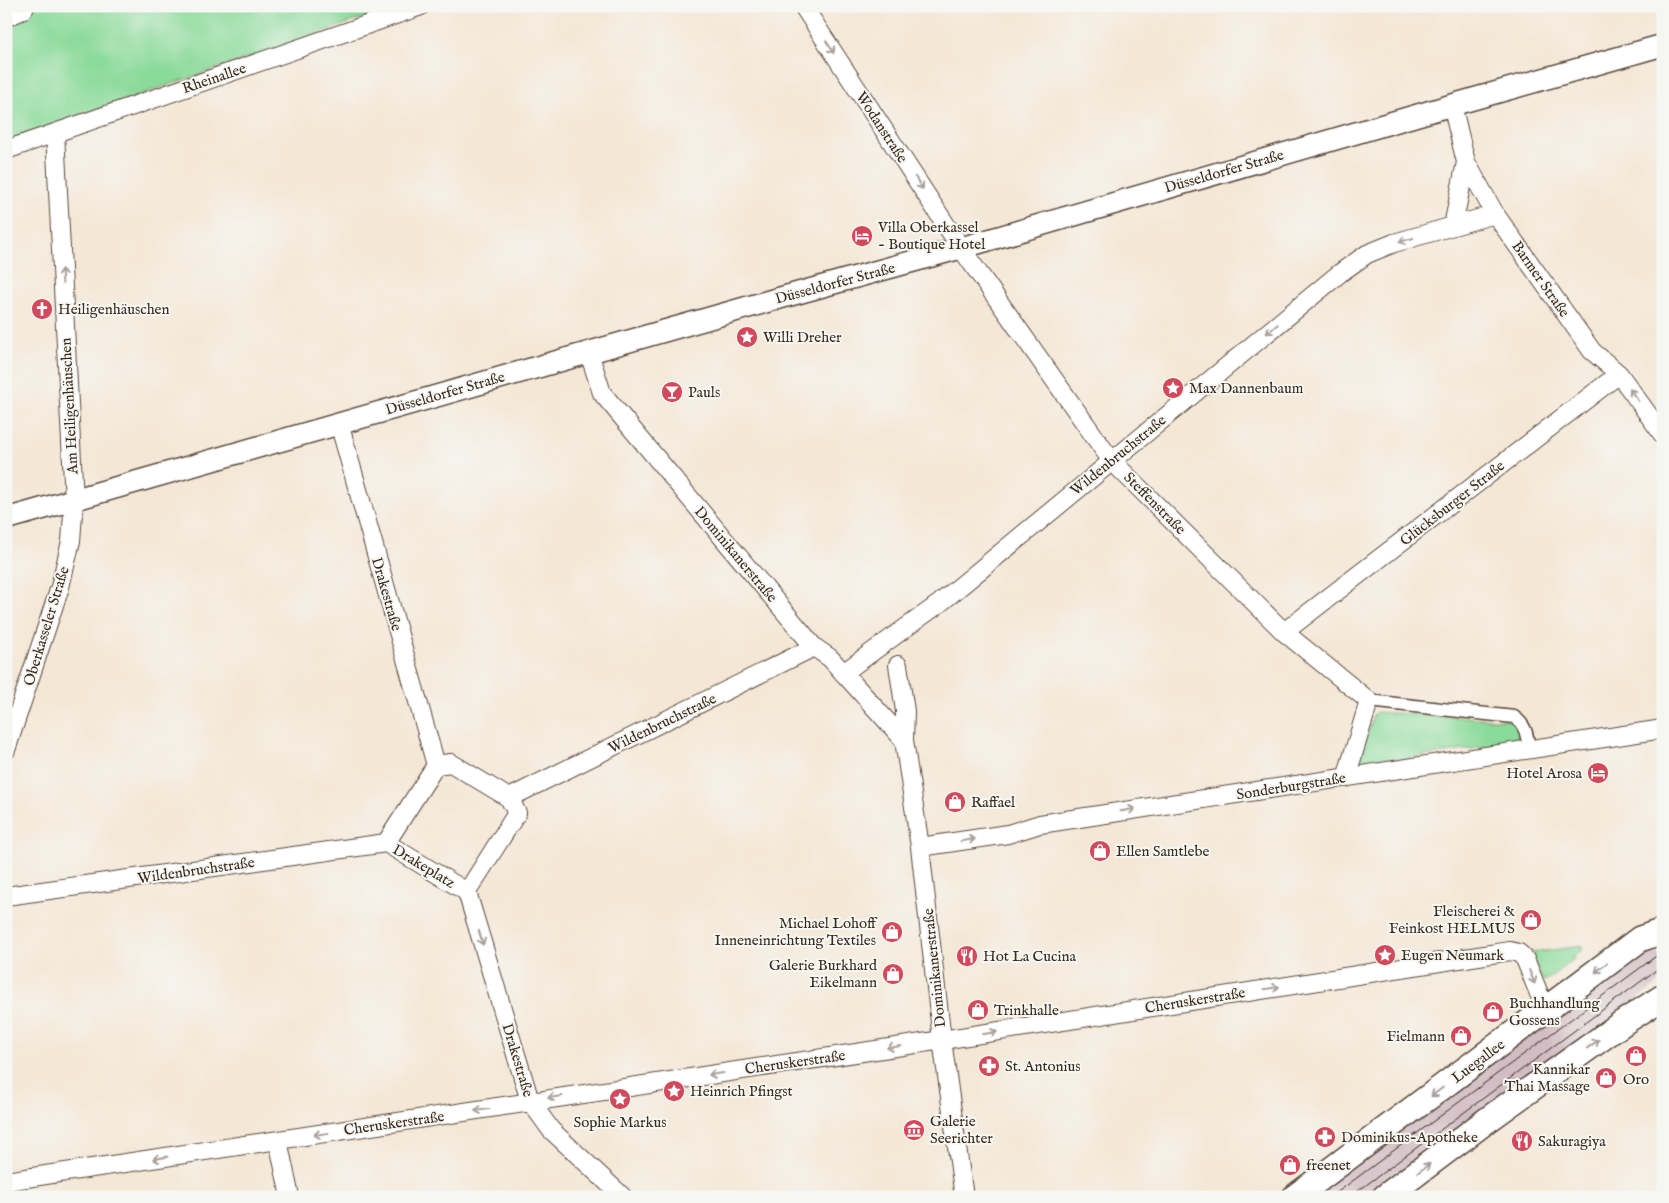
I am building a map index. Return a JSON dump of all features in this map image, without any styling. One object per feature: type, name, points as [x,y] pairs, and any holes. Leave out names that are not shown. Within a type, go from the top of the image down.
[{"type":"highway","points":[[6,12],[20,6]]},
{"type":"main road","name":"Luegallee","points":[[1295,1197],[1651,935],[1663,924]]},
{"type":"main road","points":[[1385,1197],[1486,1120],[1656,1006]]},
{"type":"street","name":"Rheinallee","points":[[6,150],[421,6]]},
{"type":"street","name":"Wodanstraße","points":[[803,6],[962,248]]},
{"type":"street","name":"Düsseldorfer Straße","points":[[6,519],[779,298],[962,248],[1663,45]]},
{"type":"street","name":"Barmer Straße","points":[[1452,105],[1466,162],[1496,214],[1592,351],[1619,374],[1663,435]]},
{"type":"street","name":"Am Heiligenhäuschen","points":[[55,133],[74,500]]},
{"type":"street","points":[[1453,226],[1466,162]]},
{"type":"street","name":"Wildenbruchstraße","points":[[843,673],[940,602],[1111,460],[1367,254],[1394,243],[1496,214]]},
{"type":"street","name":"Steffenstraße","points":[[962,248],[1111,460],[1284,632],[1369,701]]},
{"type":"street","name":"Dominikanerstraße","points":[[589,353],[602,393],[814,647],[830,658],[904,740]]},
{"type":"street","name":"Glücksburger Straße","points":[[1284,632],[1619,374]]},
{"type":"street","name":"Drakestraße","points":[[339,423],[436,765]]},
{"type":"street","name":"Oberkasseler Straße","points":[[6,750],[60,587],[71,541],[74,500]]},
{"type":"street","name":"Wildenbruchstraße","points":[[509,798],[814,647]]},
{"type":"street","name":"Dominikanerstraße","points":[[898,665],[905,711],[904,740],[920,847],[942,1040],[964,1197]]},
{"type":"street","points":[[1346,778],[1369,701],[1514,717],[1522,722],[1529,750]]},
{"type":"street","name":"Sonderburgstraße","points":[[920,847],[1008,834],[1040,824],[1663,729]]},
{"type":"street","points":[[436,765],[451,763],[509,798]]},
{"type":"street","name":"Drakeplatz","points":[[436,765],[386,843],[467,892],[516,813],[509,798]]},
{"type":"street","name":"Wildenbruchstraße","points":[[6,896],[386,843]]},
{"type":"street","name":"Drakestraße","points":[[467,892],[530,1101],[551,1130],[623,1197]]},
{"type":"street","name":"Cheruskerstraße","points":[[6,1181],[942,1040],[1510,951],[1520,953],[1525,959],[1546,1011]]},
{"type":"street","points":[[278,1140],[290,1197]]},
{"type":"shaded area","points":[[1641,952],[1663,955],[1663,980],[1370,1197],[1309,1197]]},
{"type":"green space","points":[[6,6],[398,6],[6,141]]},
{"type":"green space","points":[[1376,712],[1512,720],[1523,733],[1518,742],[1364,765],[1360,761],[1373,715]]},
{"type":"green space","points":[[1581,946],[1583,949],[1573,957],[1574,959],[1545,981],[1542,979],[1530,953]]},
{"type":"tram line","points":[[1331,1197],[1663,951]]},
{"type":"tram line","points":[[1350,1197],[1663,965]]},
{"type":"place","name":"Villa Oberkassel - Boutique Hotel","points":[[862,236]]},
{"type":"place","name":"Heiligenhäuschen","points":[[42,309]]},
{"type":"place","name":"Willi Dreher","points":[[747,337]]},
{"type":"place","name":"Max Dannenbaum","points":[[1173,388]]},
{"type":"place","name":"Pauls","points":[[672,392]]},
{"type":"place","name":"Hotel Arosa","points":[[1598,773]]},
{"type":"place","name":"Raffael","points":[[955,802]]},
{"type":"place","name":"Ellen Samtlebe","points":[[1100,851]]},
{"type":"place","name":"Fleischerei & Feinkost HELMUS","points":[[1531,920]]},
{"type":"place","name":"Michael Lohoff Inneneinrichtung Textiles","points":[[892,932]]},
{"type":"place","name":"Eugen Neumark","points":[[1385,955]]},
{"type":"place","name":"Hot La Cucina","points":[[967,956]]},
{"type":"place","name":"Galerie Burkhard Eikelmann","points":[[893,974]]},
{"type":"place","name":"Trinkhalle","points":[[978,1010]]},
{"type":"place","name":"Buchhandlung Gossens","points":[[1493,1012]]},
{"type":"place","name":"Fielmann","points":[[1461,1036]]},
{"type":"place","name":"Oro","points":[[1636,1056]]},
{"type":"place","name":"St. Antonius","points":[[989,1066]]},
{"type":"place","name":"Kannikar Thai Massage","points":[[1606,1078]]},
{"type":"place","name":"Heinrich Pfingst","points":[[674,1091]]},
{"type":"place","name":"Sophie Markus","points":[[620,1099]]},
{"type":"place","name":"Galerie Seerichter","points":[[914,1130]]},
{"type":"place","name":"Dominikus-Apotheke","points":[[1325,1137]]},
{"type":"place","name":"Sakuragiya","points":[[1522,1141]]},
{"type":"place","name":"freenet","points":[[1290,1165]]}]
